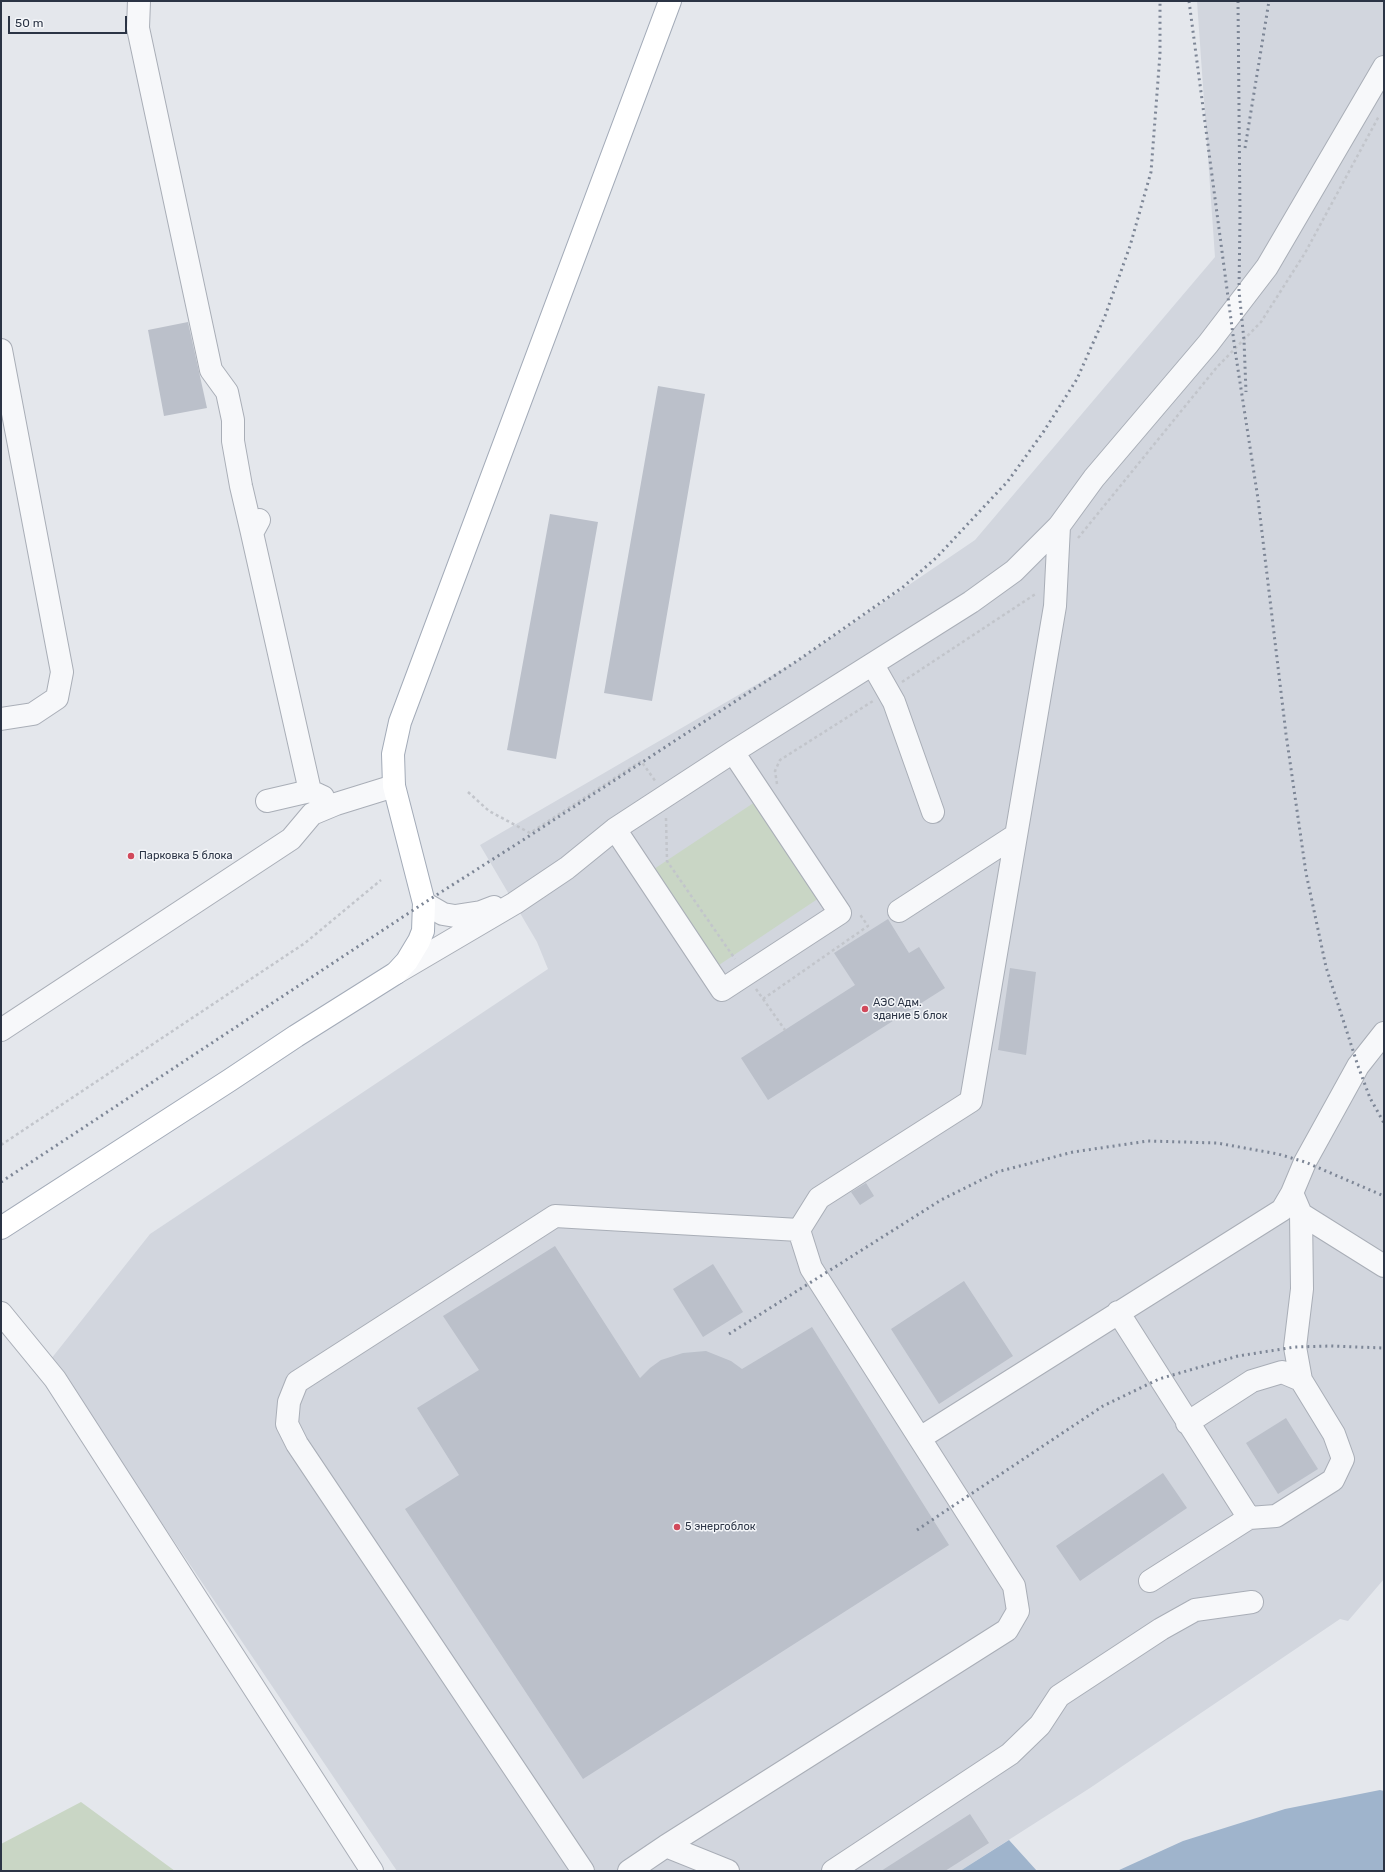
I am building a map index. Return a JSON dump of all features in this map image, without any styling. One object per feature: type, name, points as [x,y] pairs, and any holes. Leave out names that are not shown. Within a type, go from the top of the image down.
[{"type":"main road","points":[[1,1228],[296,1036],[396,973],[407,961],[419,941],[423,931],[424,903],[394,786],[393,754],[400,722],[670,1]]},
{"type":"lane","points":[[139,1],[138,28],[211,370],[227,392],[234,420],[234,448],[241,486],[310,791]]},
{"type":"lane","points":[[396,973],[515,903],[567,868],[615,829],[733,752],[971,602],[1014,571],[1059,526],[1094,478],[1208,344],[1267,267],[1384,67]]},
{"type":"lane","points":[[1,350],[62,672],[57,698],[33,714],[1,719]]},
{"type":"lane","points":[[252,533],[262,513]]},
{"type":"lane","points":[[629,1871],[1007,1630],[1018,1611],[1014,1586],[811,1268],[799,1230],[819,1198],[971,1101],[1055,606],[1059,526]]},
{"type":"lane","points":[[873,665],[894,702],[933,812]]},
{"type":"lane","points":[[615,829],[722,990],[746,975],[840,913],[733,752]]},
{"type":"lane","points":[[1,1030],[291,840],[312,814],[336,804],[394,786]]},
{"type":"lane","points":[[267,801],[310,791],[336,804]]},
{"type":"lane","points":[[899,910],[1016,835]]},
{"type":"lane","points":[[424,903],[443,914],[454,916],[515,903]]},
{"type":"lane","points":[[920,1438],[1282,1210],[1292,1192],[1305,1162],[1358,1066],[1384,1033]]},
{"type":"lane","points":[[1150,1581],[1249,1518],[1276,1516],[1333,1480],[1343,1459],[1334,1434],[1301,1380],[1295,1347],[1302,1289],[1301,1214],[1292,1192]]},
{"type":"lane","points":[[1301,1214],[1384,1266]]},
{"type":"lane","points":[[583,1871],[297,1444],[287,1424],[289,1402],[297,1382],[556,1216],[799,1230]]},
{"type":"lane","points":[[1118,1312],[1187,1423],[1249,1518]]},
{"type":"lane","points":[[1,1313],[55,1379],[372,1871]]},
{"type":"lane","points":[[1187,1423],[1252,1381],[1282,1372],[1301,1380]]},
{"type":"lane","points":[[833,1871],[1010,1754],[1040,1725],[1059,1696],[1161,1629],[1194,1610],[1252,1602]]},
{"type":"lane","points":[[666,1846],[728,1871]]},
{"type":"path","points":[[468,792],[489,811],[530,833],[641,761]]},
{"type":"path","points":[[667,861],[784,1030]]},
{"type":"path","points":[[1,1145],[304,943],[381,880]]},
{"type":"shaded area","points":[[1197,1],[1384,1],[1384,1579],[1348,1621],[1340,1619],[1090,1788],[960,1871],[397,1871],[51,1359],[150,1234],[548,969],[537,942],[480,845],[797,661],[975,540],[1215,257]]},
{"type":"green space","points":[[758,800],[822,896],[716,967],[651,871]]},
{"type":"green space","points":[[81,1802],[175,1871],[1,1871],[1,1844]]},
{"type":"water","points":[[1380,1790],[1384,1791],[1384,1871],[1117,1871],[1183,1841],[1285,1809]]},
{"type":"water","points":[[1009,1840],[1037,1871],[960,1871]]},
{"type":"building","points":[[188,322],[207,408],[164,416],[148,330]]},
{"type":"building","points":[[658,386],[705,394],[652,701],[604,693]]},
{"type":"building","points":[[550,514],[598,522],[556,759],[507,750]]},
{"type":"building","name":"АЭС Адм. здание 5 блок","points":[[888,919],[909,953],[919,947],[945,988],[768,1100],[741,1058],[855,985],[834,953]]},
{"type":"building","points":[[1010,968],[1036,972],[1026,1055],[998,1050]]},
{"type":"building","points":[[866,1183],[874,1196],[860,1205],[851,1192]]},
{"type":"building","name":"5 энергоблок","points":[[555,1246],[640,1378],[661,1360],[683,1353],[706,1351],[731,1361],[742,1369],[812,1327],[949,1545],[583,1779],[405,1509],[459,1475],[417,1408],[479,1370],[443,1316]]},
{"type":"building","points":[[713,1264],[743,1312],[703,1337],[673,1289]]},
{"type":"building","points":[[964,1281],[1013,1356],[939,1404],[891,1329]]},
{"type":"building","points":[[1286,1418],[1318,1469],[1278,1494],[1246,1443]]},
{"type":"building","points":[[1163,1473],[1187,1508],[1080,1581],[1056,1546]]},
{"type":"building","points":[[970,1814],[989,1843],[945,1871],[881,1871]]},
{"type":"railway","points":[[1,1182],[424,903],[797,661],[903,587],[937,557],[1008,481],[1044,431],[1077,379],[1105,316],[1130,246],[1151,172],[1160,54],[1160,1]]},
{"type":"railway","points":[[1189,1],[1235,350],[1258,499],[1286,734],[1306,873],[1326,967],[1358,1066],[1370,1098],[1384,1123]]},
{"type":"railway","points":[[1238,1],[1240,216],[1239,291],[1244,340],[1246,392]]},
{"type":"railway","points":[[1245,148],[1269,1]]},
{"type":"railway","points":[[729,1334],[941,1200],[997,1172],[1073,1152],[1148,1141],[1217,1143],[1278,1154],[1305,1162],[1384,1196]]},
{"type":"railway","points":[[917,1530],[1103,1406],[1159,1379],[1238,1356],[1295,1347],[1331,1346],[1384,1348]]},
{"type":"place","name":"Парковка 5 блока","points":[[131,856]]},
{"type":"place","name":"АЭС Адм. здание 5 блок","points":[[865,1009]]},
{"type":"place","name":"5 энергоблок","points":[[677,1527]]}]
